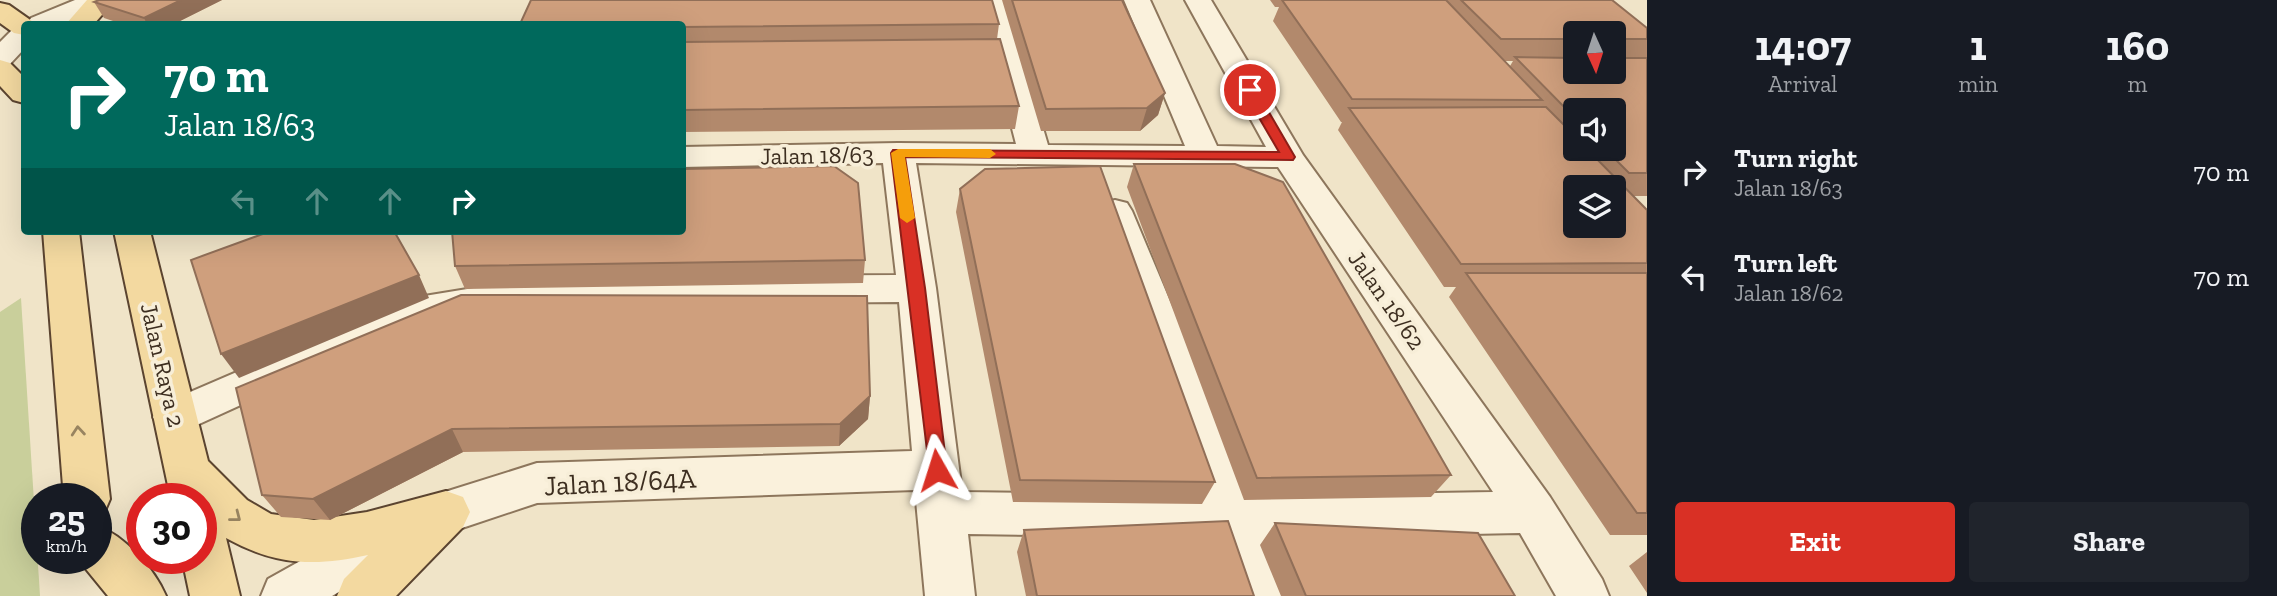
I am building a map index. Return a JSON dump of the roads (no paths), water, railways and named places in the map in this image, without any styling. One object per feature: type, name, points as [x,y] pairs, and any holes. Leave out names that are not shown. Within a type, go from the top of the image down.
[{"type":"main road","points":[[82,21],[100,0]]},
{"type":"main road","points":[[0,10],[21,22]]},
{"type":"main road","points":[[0,69],[21,91]]},
{"type":"main road","points":[[61,235],[85,483]]},
{"type":"main road","name":"Jalan Raya 2","points":[[133,235],[190,483]]},
{"type":"main road","points":[[217,504],[257,532],[296,541],[324,543],[446,512]]},
{"type":"main road","points":[[362,596],[446,512]]},
{"type":"main road","points":[[112,564],[141,596]]},
{"type":"main road","points":[[97,574],[100,596]]},
{"type":"main road","points":[[210,574],[215,596]]},
{"type":"street","points":[[49,21],[100,0]]},
{"type":"street","points":[[992,0],[991,50],[1035,154]]},
{"type":"street","points":[[1137,0],[1205,156]]},
{"type":"street","name":"Jalan 18/62","points":[[1198,0],[1288,157],[1533,512],[1584,596]]},
{"type":"street","points":[[0,34],[21,30]]},
{"type":"street","points":[[0,58],[21,38]]},
{"type":"street","points":[[898,153],[917,288],[950,596]]},
{"type":"street","name":"Jalan 18/63","points":[[686,157],[898,153],[1288,157]]},
{"type":"street","points":[[1092,154],[1237,517],[1264,596]]},
{"type":"street","points":[[175,417],[406,313],[510,296],[691,290],[917,288]]},
{"type":"street","name":"Jalan 18/64A","points":[[286,596],[370,547],[446,512],[537,483],[939,491],[1237,517],[1533,512]]}]
